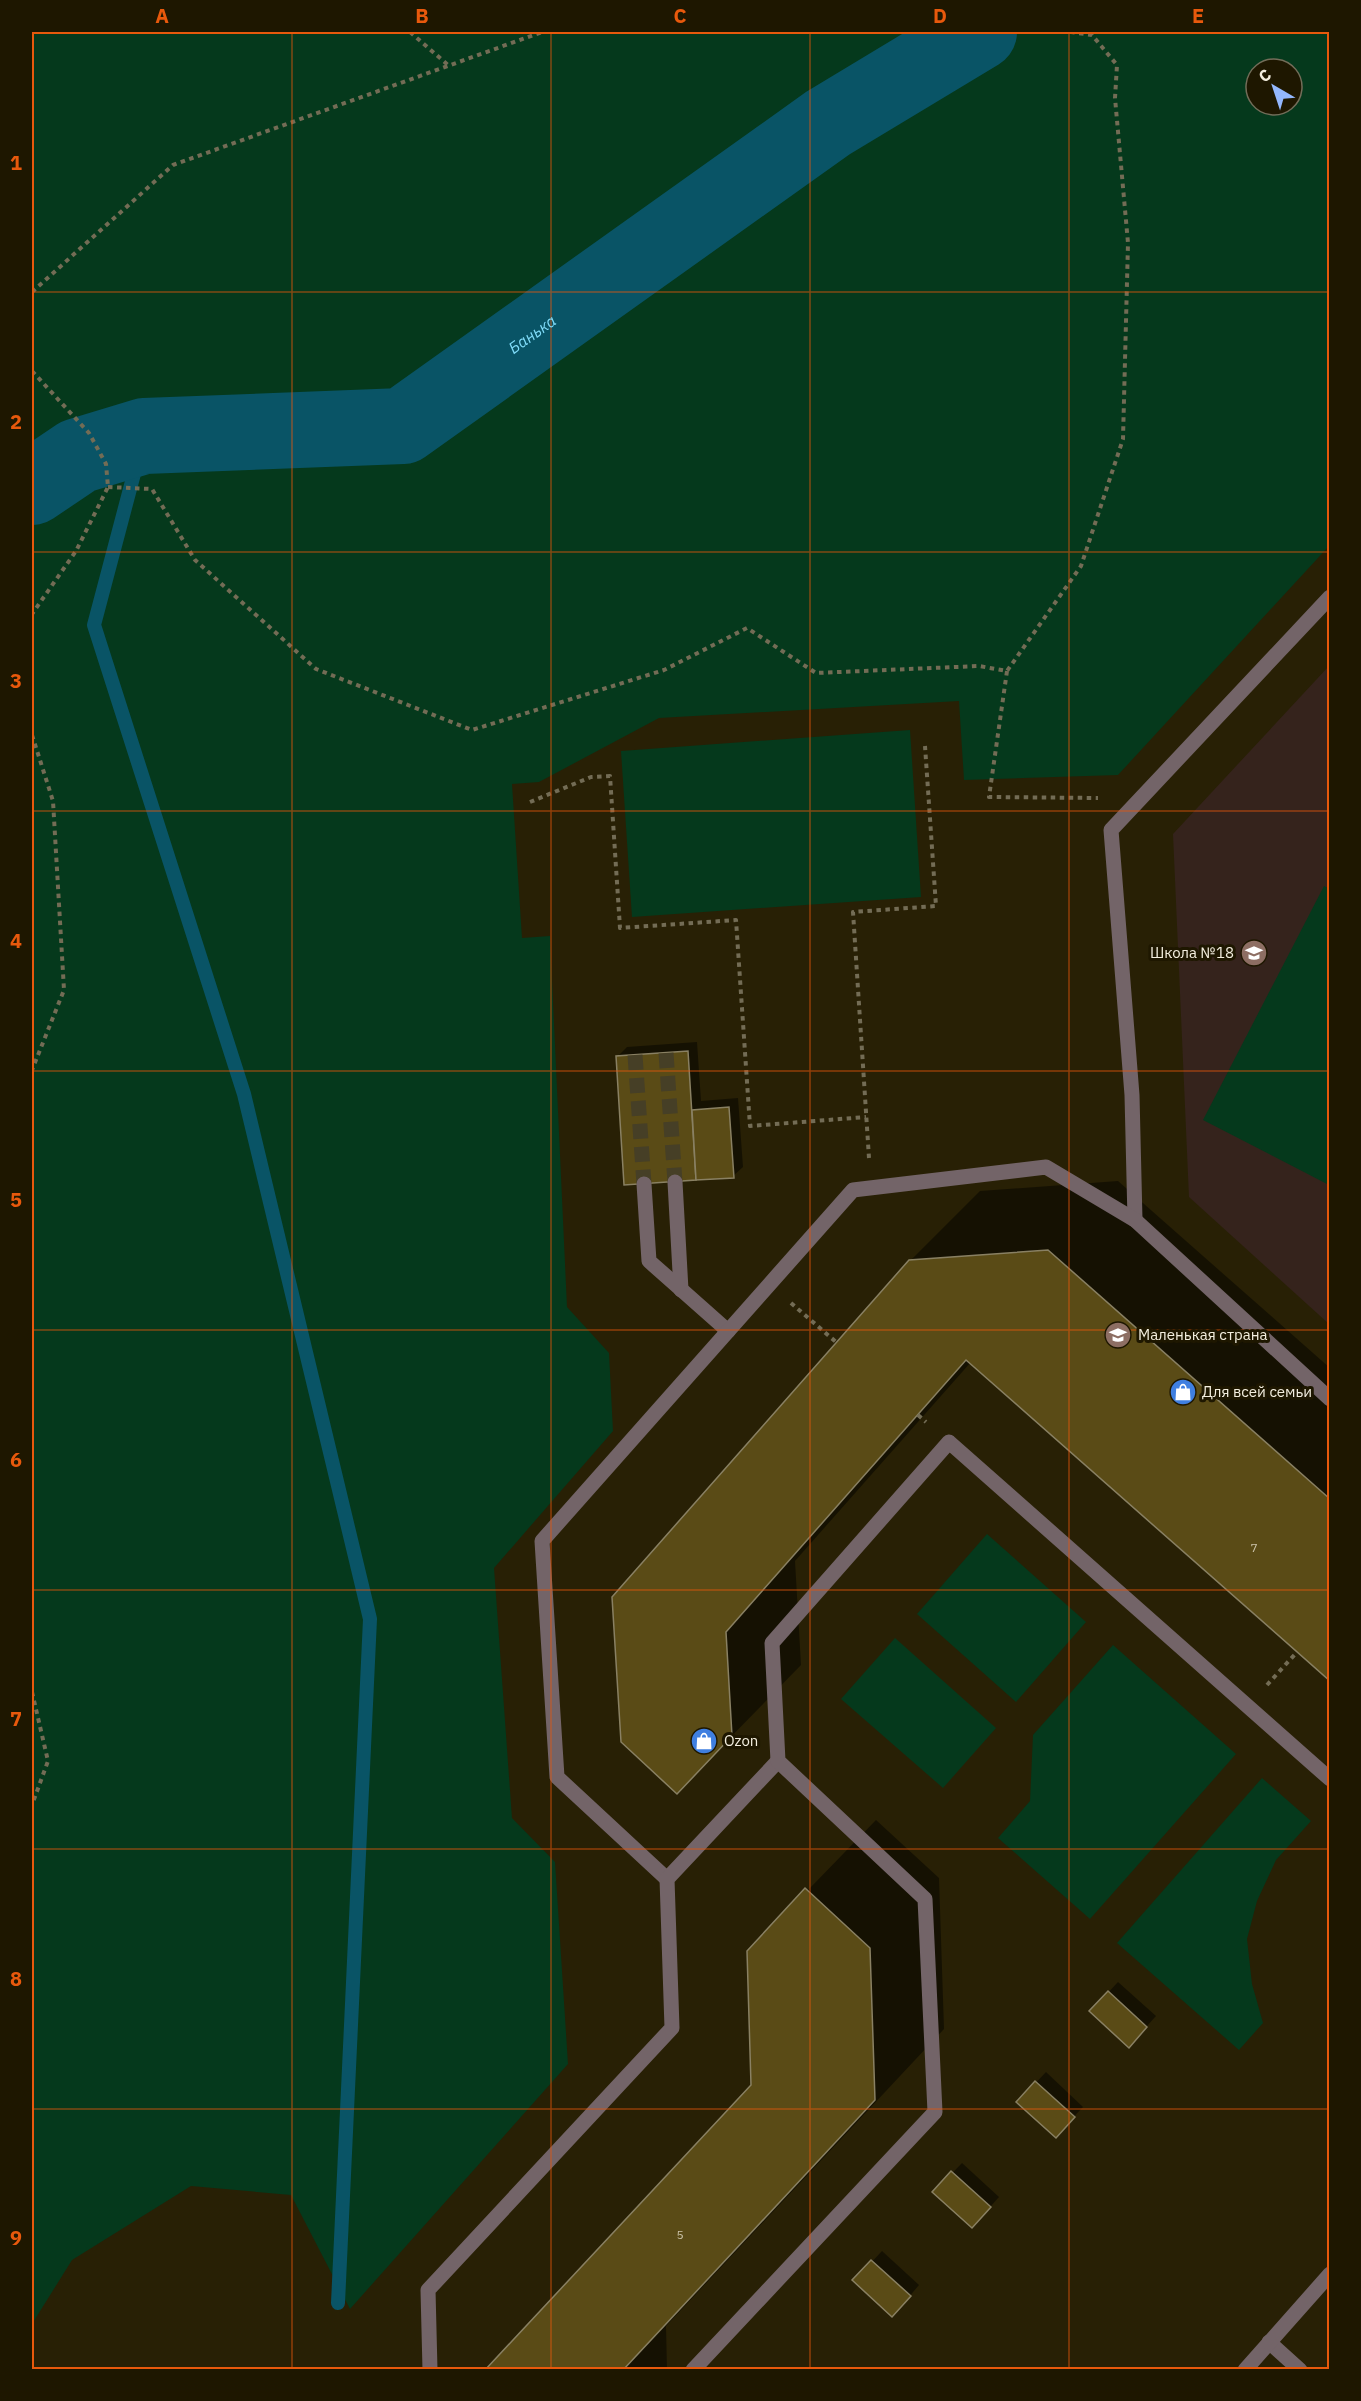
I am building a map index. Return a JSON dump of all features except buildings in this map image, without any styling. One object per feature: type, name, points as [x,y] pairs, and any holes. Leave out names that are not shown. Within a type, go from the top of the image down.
[{"type":"street","points":[[1135,1220],[1132,1095],[1111,830],[1329,597]]},
{"type":"street","points":[[667,1880],[557,1777],[542,1541],[853,1190],[1046,1167],[1135,1220],[1329,1399]]},
{"type":"street","points":[[675,1182],[681,1290]]},
{"type":"street","points":[[644,1184],[649,1261],[728,1331]]},
{"type":"street","points":[[693,2370],[934,2112],[925,1899],[778,1761],[772,1643],[949,1442],[1329,1779]]},
{"type":"street","points":[[430,2370],[428,2290],[672,2028],[667,1880],[778,1761]]},
{"type":"street","points":[[1245,2370],[1329,2274]]},
{"type":"street","points":[[1269,2342],[1300,2370]]},
{"type":"path","points":[[410,32],[448,65]]},
{"type":"path","points":[[32,292],[173,165],[542,32]]},
{"type":"path","points":[[1071,32],[1092,35],[1117,65],[1115,98],[1128,243],[1123,439],[1081,566],[1007,671],[989,797],[1141,798]]},
{"type":"path","points":[[32,371],[89,434],[106,464],[108,487],[76,551],[32,614]]},
{"type":"path","points":[[108,487],[152,489],[195,560],[316,669],[472,730],[664,670],[747,628],[816,673],[979,666],[1007,671]]},
{"type":"path","points":[[32,735],[53,801],[64,990],[32,1070]]},
{"type":"path","points":[[871,1189],[853,912],[936,906],[925,746]]},
{"type":"path","points":[[530,802],[591,777],[610,776],[620,928],[736,920],[750,1126],[866,1117]]},
{"type":"path","points":[[770,1284],[836,1342]]},
{"type":"path","points":[[1248,1707],[1297,1652]]},
{"type":"path","points":[[32,1692],[48,1761],[32,1805]]},
{"type":"shaded area","name":"Школа №18","points":[[1329,666],[1329,1324],[1189,1197],[1173,834]]},
{"type":"green space","points":[[32,32],[1329,32],[1329,546],[1118,775],[964,780],[959,701],[659,718],[539,782],[512,784],[522,938],[550,936],[567,1307],[609,1353],[613,1431],[494,1568],[512,1818],[555,1862],[568,2064],[350,2309],[291,2195],[191,2186],[72,2260],[32,2324]]},
{"type":"green space","points":[[910,730],[921,897],[632,917],[621,751]]},
{"type":"green space","points":[[1324,886],[1330,889],[1329,1185],[1203,1120]]},
{"type":"green space","points":[[987,1534],[1086,1622],[1016,1702],[917,1614]]},
{"type":"green space","points":[[895,1638],[996,1728],[943,1788],[841,1699]]},
{"type":"green space","points":[[1113,1645],[1236,1754],[1090,1919],[998,1838],[1030,1801],[1033,1735]]},
{"type":"green space","points":[[1262,1778],[1311,1821],[1276,1860],[1257,1901],[1247,1939],[1252,1984],[1263,2023],[1239,2050],[1117,1943]]},
{"type":"waterway","name":"Банька","points":[[32,487],[78,456],[144,436],[403,426],[828,123],[979,32]]},
{"type":"waterway","points":[[144,436],[94,625],[244,1094],[370,1619],[338,2303]]},
{"type":"tunnel","points":[[666,1053],[675,1182]]},
{"type":"tunnel","points":[[635,1055],[644,1184]]},
{"type":"place","name":"Школа №18","points":[[1254,953]]},
{"type":"place","name":"Маленькая страна","points":[[1118,1335]]},
{"type":"place","name":"Для всей семьи","points":[[1183,1392]]},
{"type":"place","name":"Ozon","points":[[704,1741]]}]
